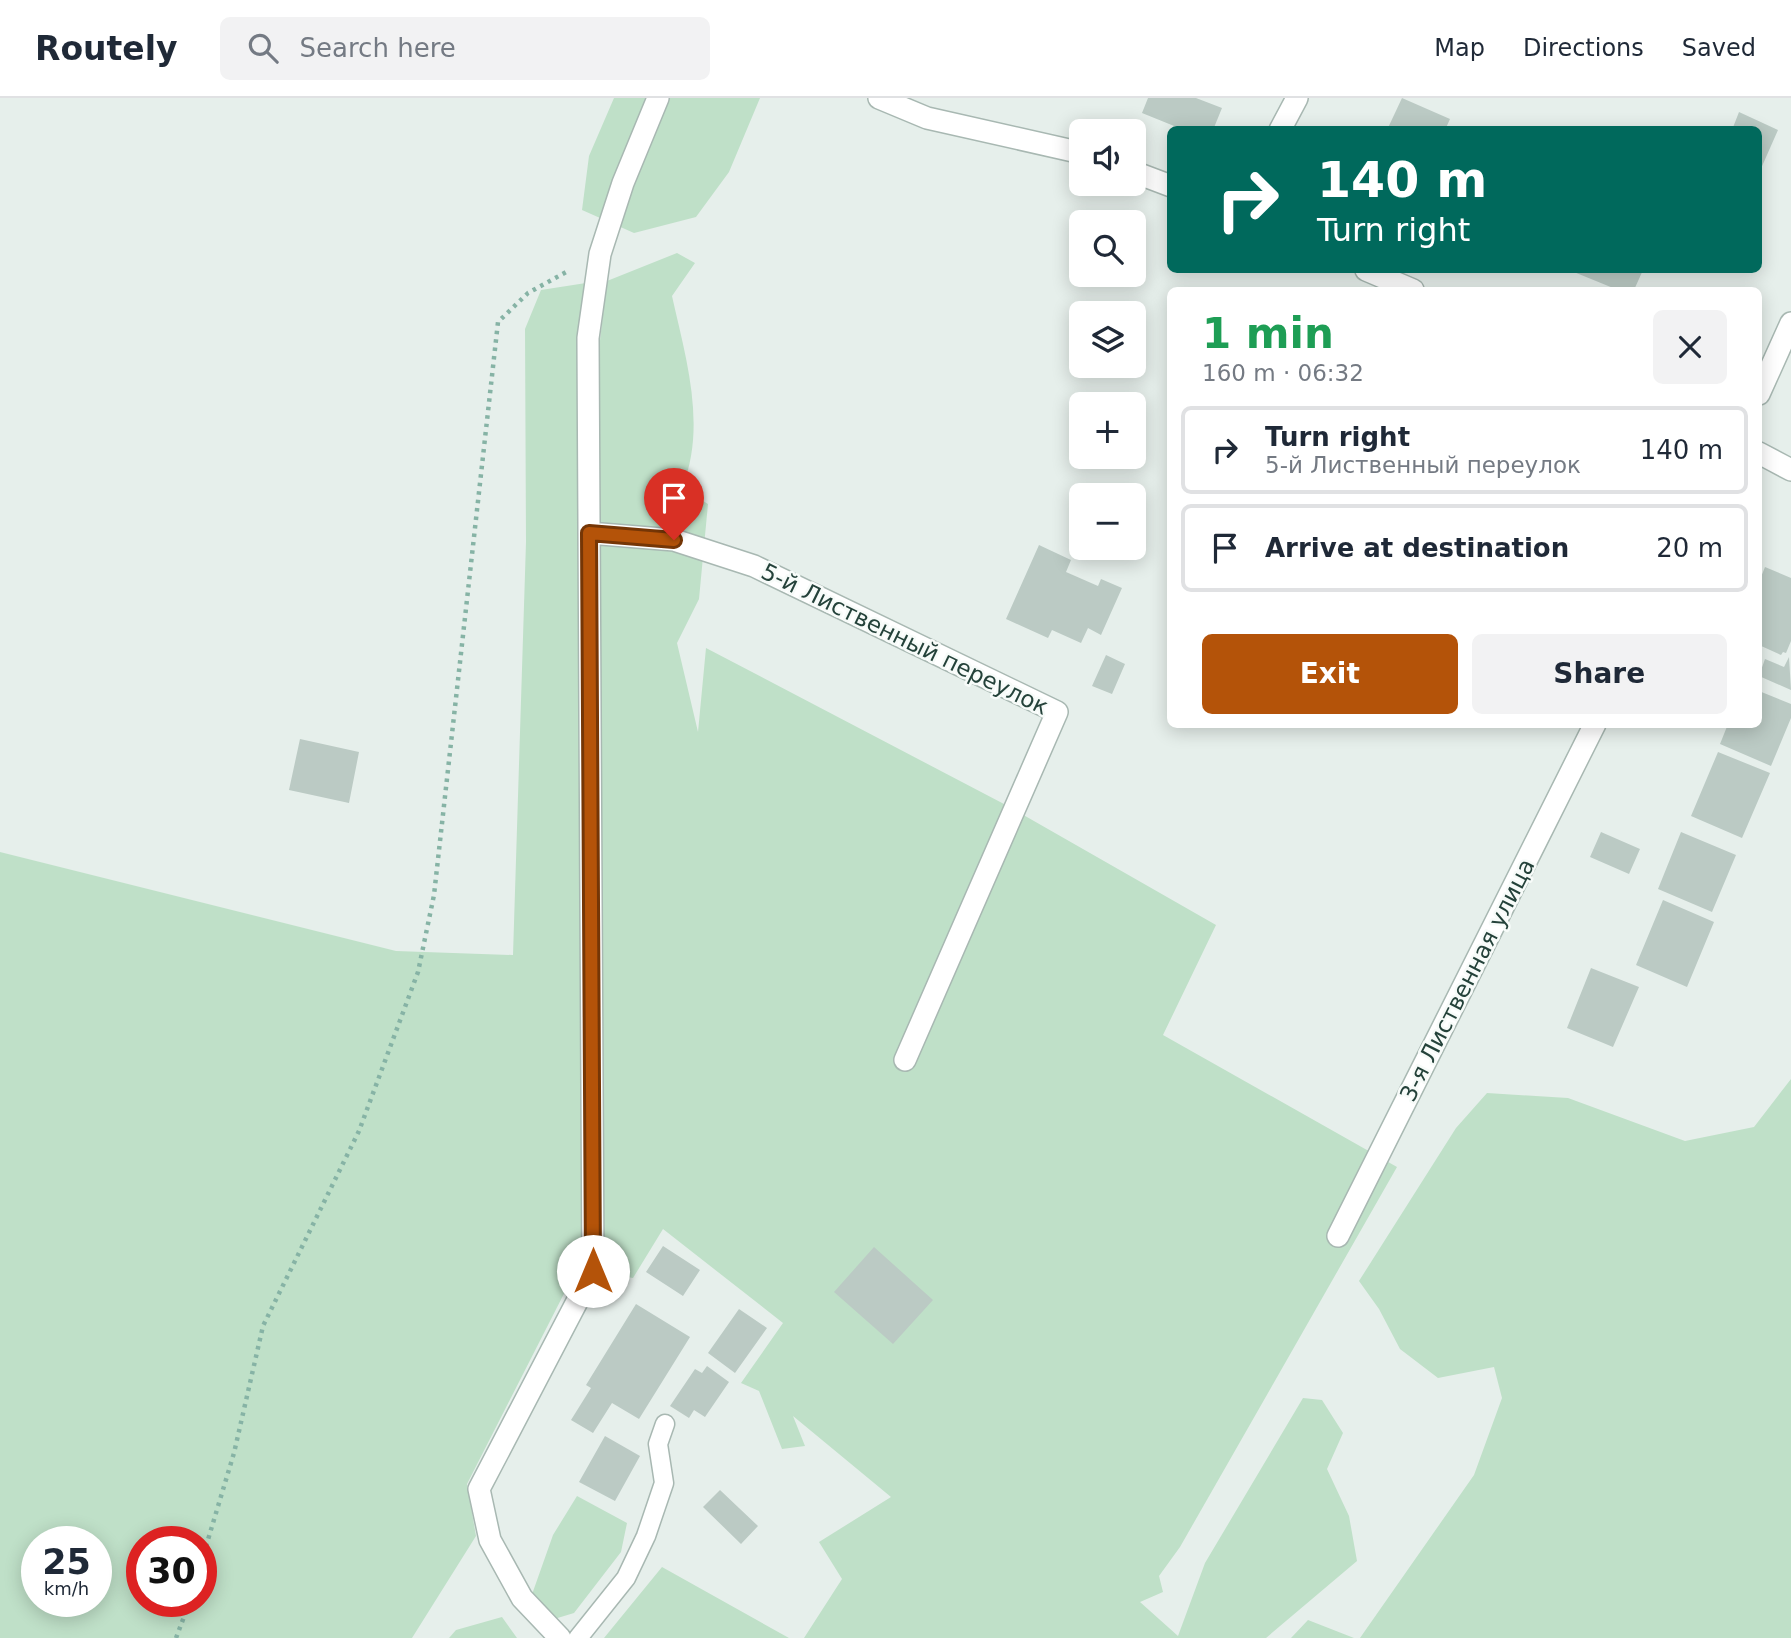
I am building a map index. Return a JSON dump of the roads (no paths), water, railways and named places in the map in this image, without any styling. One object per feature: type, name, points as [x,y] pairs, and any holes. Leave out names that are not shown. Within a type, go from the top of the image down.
[{"type":"street","points":[[560,1638],[522,1598],[490,1540],[479,1489],[593,1271],[588,338],[600,254],[622,183],[658,98]]},
{"type":"street","points":[[879,98],[927,118],[1069,150]]},
{"type":"street","points":[[1282,126],[1297,98]]},
{"type":"street","points":[[1146,177],[1167,184]]},
{"type":"street","points":[[1373,273],[1406,287]]},
{"type":"street","points":[[1762,387],[1791,323]]},
{"type":"street","points":[[1762,455],[1791,470]]},
{"type":"street","name":"5-й Лиственный переулок","points":[[589,533],[674,540],[754,566],[1057,712],[905,1060]]},
{"type":"street","name":"3-я Лиственная улица","points":[[1338,1236],[1593,728]]},
{"type":"lane","points":[[578,1638],[626,1578],[646,1536],[664,1483],[658,1444],[665,1424]]}]
